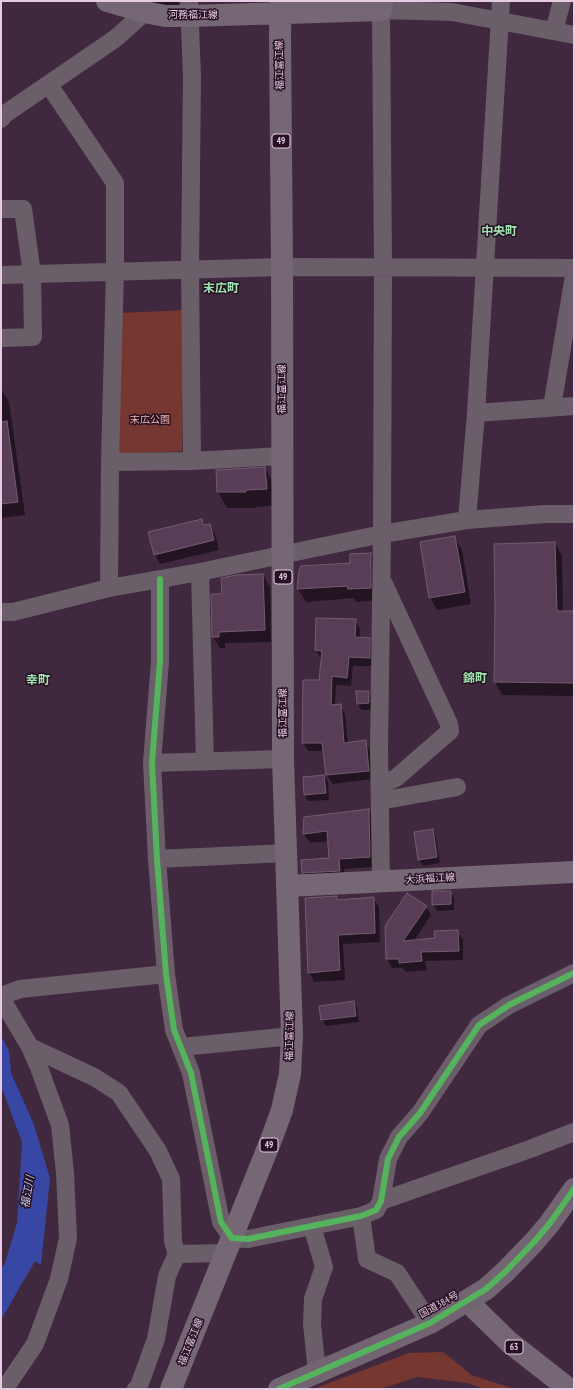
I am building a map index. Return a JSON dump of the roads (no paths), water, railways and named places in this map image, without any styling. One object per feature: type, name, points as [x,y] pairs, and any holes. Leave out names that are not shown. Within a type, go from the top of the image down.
[{"type":"highway","name":"国道384号","points":[[278,1389],[430,1322],[467,1301],[491,1285],[534,1242],[550,1223],[574,1189]]},
{"type":"main road","name":"河務福江線","points":[[107,1],[144,12],[165,16],[189,8],[281,7]]},
{"type":"main road","points":[[281,7],[381,6]]},
{"type":"main road","name":"福江富江線","points":[[171,1389],[282,1110],[290,1074],[292,1036],[283,759],[281,7]]},
{"type":"main road","name":"大浜福江線","points":[[287,886],[574,872]]},
{"type":"main road","name":"63","points":[[467,1301],[509,1342],[568,1386]]},
{"type":"street","points":[[467,520],[476,413],[501,1]]},
{"type":"street","points":[[554,31],[562,1]]},
{"type":"street","points":[[381,881],[381,6],[452,12],[574,35]]},
{"type":"street","points":[[189,8],[192,76],[190,270],[192,461]]},
{"type":"street","points":[[1,119],[5,114],[116,38],[144,12]]},
{"type":"street","points":[[49,85],[114,183],[115,271],[108,588]]},
{"type":"street","points":[[1,209],[23,209],[32,274],[33,337],[1,338]]},
{"type":"street","points":[[1,274],[282,267],[574,268]]},
{"type":"street","points":[[552,407],[574,276]]},
{"type":"street","points":[[476,413],[574,406]]},
{"type":"street","points":[[110,462],[192,461],[282,456]]},
{"type":"street","points":[[5,616],[108,588],[200,572],[382,534],[467,520],[545,514],[574,514]]},
{"type":"street","points":[[200,572],[205,762]]},
{"type":"street","points":[[160,579],[160,661],[152,763],[157,858],[166,974],[174,1030],[191,1073],[221,1222],[229,1245]]},
{"type":"street","points":[[380,793],[450,731],[449,724],[382,580]]},
{"type":"street","points":[[152,763],[283,759]]},
{"type":"street","points":[[380,793],[457,787]]},
{"type":"street","points":[[157,858],[286,853]]},
{"type":"street","points":[[177,1254],[229,1245],[248,1239],[362,1216],[376,1210],[381,1201],[388,1159],[399,1137],[420,1113],[479,1025],[509,1005],[574,973]]},
{"type":"street","points":[[3,1389],[35,1344],[59,1279],[68,1238],[65,1173],[60,1125],[30,1047],[1,997],[20,989],[166,974]]},
{"type":"street","points":[[182,1047],[292,1036]]},
{"type":"street","points":[[30,1047],[94,1076],[119,1093],[158,1151],[171,1179],[173,1242],[177,1254],[167,1276],[156,1339],[139,1386],[136,1389]]},
{"type":"street","points":[[381,1201],[574,1132]]},
{"type":"street","points":[[362,1216],[367,1259],[397,1273],[430,1322]]},
{"type":"street","points":[[312,1226],[324,1266],[313,1299],[312,1324],[317,1372]]},
{"type":"water","name":"福江川","points":[[1,1036],[9,1051],[11,1073],[33,1122],[50,1178],[41,1265],[35,1261],[1,1320],[1,1269],[5,1263],[17,1223],[22,1142],[1,1086]]},
{"type":"district","name":"中央町","points":[[499,232]]},
{"type":"district","name":"末広町","points":[[221,289]]},
{"type":"district","name":"錦町","points":[[475,679]]},
{"type":"district","name":"幸町","points":[[38,681]]},
{"type":"park label","name":"末広公園","points":[[150,420]]}]
